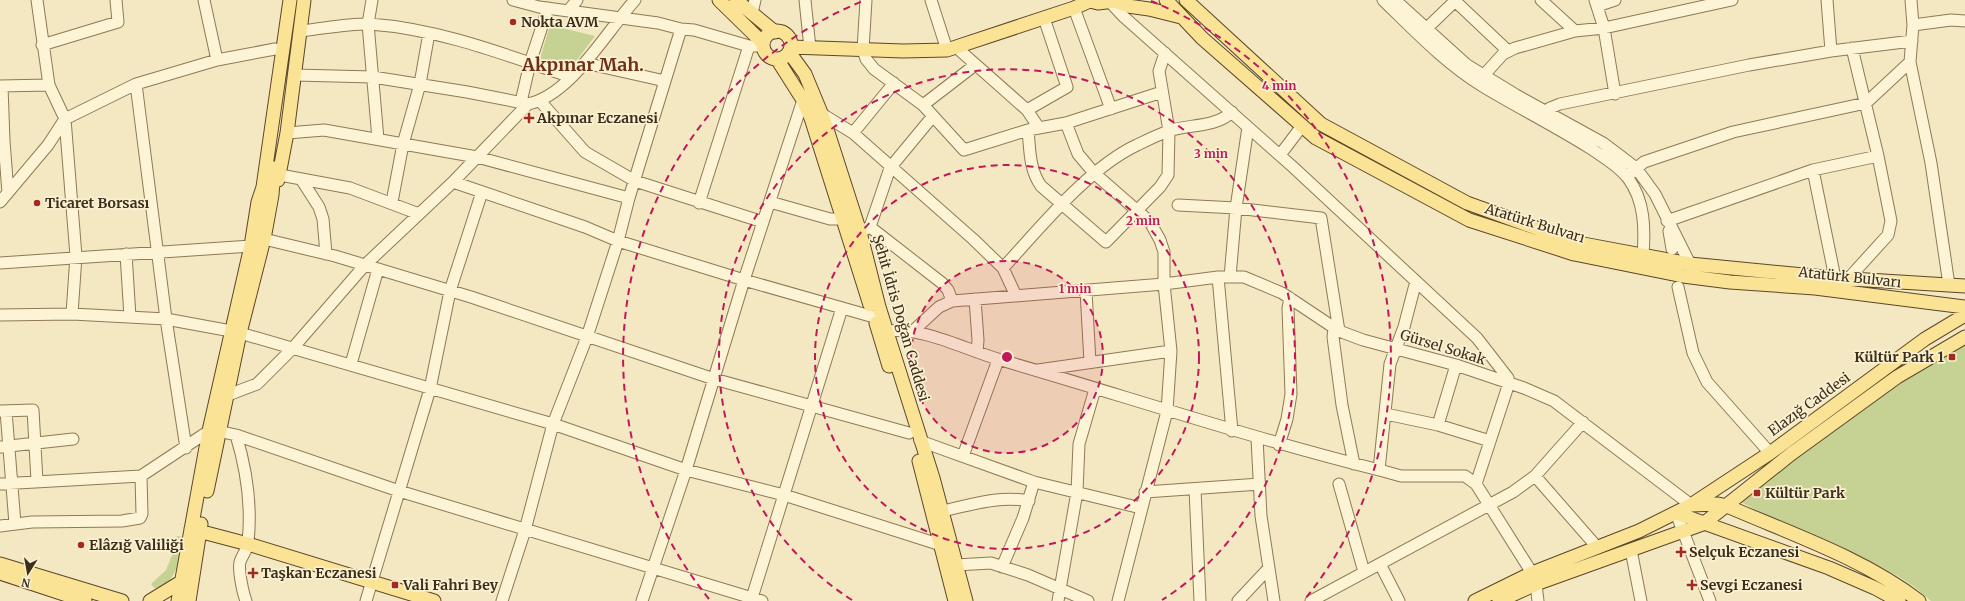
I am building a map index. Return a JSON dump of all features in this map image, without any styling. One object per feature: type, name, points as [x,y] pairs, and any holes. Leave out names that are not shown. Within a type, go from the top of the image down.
[{"type":"main road","points":[[258,202],[255,187],[284,0]]},
{"type":"main road","points":[[178,601],[181,582],[195,530],[214,431],[224,394],[236,332],[258,202],[263,186],[290,0]]},
{"type":"main road","points":[[236,332],[264,239],[272,195],[273,174],[296,0]]},
{"type":"main road","points":[[272,195],[280,175],[287,133],[304,0]]},
{"type":"main road","points":[[719,0],[763,45],[769,56],[777,59],[782,58],[790,49],[952,49],[1091,1],[1098,3],[1116,1],[1128,6],[1149,9],[1182,17]]},
{"type":"main road","points":[[736,0],[775,32],[786,35],[790,49]]},
{"type":"main road","name":"Atatürk Bulvarı","points":[[1166,0],[1202,38],[1316,138],[1469,220],[1574,254],[1683,276],[1730,282],[1815,288],[1965,307]]},
{"type":"main road","name":"Atatürk Bulvarı","points":[[1186,0],[1321,124],[1467,203],[1578,243],[1690,264],[1842,278],[1965,286]]},
{"type":"main road","points":[[1201,0],[1210,16],[1212,24]]},
{"type":"main road","points":[[763,45],[767,36],[775,32]]},
{"type":"main road","name":"Şehit İdris Doğan Caddesi","points":[[790,49],[805,74],[822,114],[865,229],[879,307],[888,331],[942,512],[966,601]]},
{"type":"main road","name":"Şehit İdris Doğan Caddesi","points":[[777,59],[803,100],[811,118],[921,468],[955,601]]},
{"type":"main road","name":"Elazığ Caddesi","points":[[1534,579],[1597,548],[1639,531],[1691,505],[1770,453],[1925,339],[1965,315]]},
{"type":"main road","points":[[1475,601],[1534,579],[1631,550],[1703,524],[1791,454],[1897,377],[1965,337]]},
{"type":"main road","points":[[1691,505],[1718,504],[1727,506],[1861,564],[1887,578],[1919,601]]},
{"type":"main road","points":[[1676,513],[1703,524],[1774,547],[1829,568],[1875,588],[1899,601]]},
{"type":"main road","points":[[195,530],[248,544],[434,601]]},
{"type":"main road","points":[[189,601],[195,530]]},
{"type":"main road","points":[[0,564],[122,601]]},
{"type":"main road","points":[[0,573],[85,601]]},
{"type":"main road","points":[[1499,601],[1534,579]]},
{"type":"main road","points":[[150,601],[181,582]]},
{"type":"street","points":[[37,0],[42,45],[49,85],[65,119],[76,256],[72,314]]},
{"type":"street","points":[[42,45],[118,22],[116,0]]},
{"type":"street","points":[[204,0],[217,60]]},
{"type":"street","points":[[372,0],[368,24],[378,139]]},
{"type":"street","points":[[513,0],[658,23],[680,29],[694,30],[749,46],[763,45]]},
{"type":"street","points":[[569,10],[577,0]]},
{"type":"street","points":[[295,74],[373,77],[524,103],[540,101],[571,77],[585,63],[634,0]]},
{"type":"street","points":[[752,13],[755,0]]},
{"type":"street","points":[[805,0],[810,48]]},
{"type":"street","points":[[866,0],[863,50],[869,64],[923,105],[964,150],[1033,129],[1066,123],[1162,92]]},
{"type":"street","points":[[931,0],[952,49],[975,65],[1026,110],[1033,129],[1031,163],[1036,179],[1063,205],[1106,242],[1164,183],[1168,175],[1170,166],[1169,131],[1159,71],[1165,53]]},
{"type":"street","points":[[1383,0],[1449,63],[1484,87],[1602,143],[1636,168],[1655,194],[1667,221],[1690,264]]},
{"type":"street","points":[[1396,0],[1467,65],[1618,167],[1635,188],[1643,212],[1644,256]]},
{"type":"street","points":[[1540,0],[1575,31]]},
{"type":"street","points":[[1615,0],[1596,3],[1604,28],[1615,94]]},
{"type":"street","points":[[1483,76],[1508,51],[1575,31],[1604,28],[1718,1],[1732,0]]},
{"type":"street","points":[[1827,0],[1831,51]]},
{"type":"street","points":[[1911,0],[1913,25],[1910,62],[1931,162],[1949,285]]},
{"type":"street","points":[[1116,1],[1165,53],[1280,155],[1477,338],[1508,378],[1509,383],[1476,484]]},
{"type":"street","points":[[1426,29],[1454,1],[1508,51]]},
{"type":"street","points":[[224,394],[257,384],[292,349],[365,265],[453,182],[524,103],[530,63],[542,5]]},
{"type":"street","points":[[1074,8],[1111,109]]},
{"type":"street","points":[[1026,110],[1067,87],[1044,18]]},
{"type":"street","points":[[1913,25],[1951,20],[1965,21]]},
{"type":"street","points":[[300,32],[368,24],[429,33],[458,40],[571,77]]},
{"type":"street","points":[[502,601],[525,530],[553,424],[587,337],[618,241],[629,198],[680,29]]},
{"type":"street","points":[[392,202],[403,144],[420,84],[429,33]]},
{"type":"street","points":[[1542,115],[1560,104],[1615,94],[1749,65],[1831,51],[1912,41]]},
{"type":"street","points":[[699,203],[749,46]]},
{"type":"street","points":[[1814,170],[1842,278],[1888,234],[1891,221],[1878,156],[1852,48]]},
{"type":"street","points":[[0,202],[48,145],[65,119],[136,84],[217,60],[276,49]]},
{"type":"street","points":[[1627,177],[1644,162],[1733,132],[1866,103],[1910,62]]},
{"type":"street","points":[[585,63],[665,81]]},
{"type":"street","points":[[923,105],[975,65]]},
{"type":"street","points":[[853,133],[894,83]]},
{"type":"street","points":[[136,84],[166,319],[186,448]]},
{"type":"street","points":[[8,193],[2,141],[1,86],[49,85]]},
{"type":"street","points":[[642,601],[686,470],[744,280],[803,100]]},
{"type":"street","points":[[540,101],[585,152],[634,181],[699,203],[763,222]]},
{"type":"street","points":[[1003,268],[1094,173],[1122,153],[1169,131],[1217,121],[1232,112]]},
{"type":"street","points":[[822,114],[853,133],[890,168],[973,239],[1003,268],[1016,296]]},
{"type":"street","points":[[913,331],[939,307],[952,301],[948,290],[942,283],[865,229],[890,168],[933,116]]},
{"type":"street","points":[[1066,123],[1078,154],[1094,173],[1150,222],[1160,240],[1164,252],[1164,284],[1171,350],[1167,411],[1118,601]]},
{"type":"street","points":[[1280,155],[1302,126]]},
{"type":"street","points":[[1230,277],[1236,208],[1248,127]]},
{"type":"street","points":[[287,133],[324,130],[477,157],[629,198]]},
{"type":"street","points":[[1667,221],[1814,170],[1878,156]]},
{"type":"street","points":[[280,175],[350,188],[392,202],[419,214]]},
{"type":"street","points":[[301,179],[319,207],[323,220],[326,254]]},
{"type":"street","points":[[453,182],[618,241],[744,280],[874,317]]},
{"type":"street","points":[[366,601],[430,389],[450,291],[482,192]]},
{"type":"street","points":[[770,202],[830,219],[844,219]]},
{"type":"street","points":[[1331,202],[1321,218],[1336,330],[1333,337],[1339,386],[1354,464]]},
{"type":"street","points":[[1178,205],[1236,208],[1321,218]]},
{"type":"street","points":[[1667,221],[1672,249]]},
{"type":"street","points":[[264,239],[326,254],[450,291],[714,379],[812,404],[910,433]]},
{"type":"street","points":[[0,263],[76,256],[251,246]]},
{"type":"street","points":[[126,254],[130,317]]},
{"type":"street","points":[[351,364],[378,269]]},
{"type":"street","points":[[1218,277],[1232,431]]},
{"type":"street","name":"Gürsel Sokak","points":[[952,301],[1164,284],[1218,277],[1244,277],[1282,293],[1336,330],[1363,340],[1456,365],[1509,383],[1554,401],[1584,422],[1691,505]]},
{"type":"street","points":[[1379,470],[1390,364],[1404,327],[1416,281]]},
{"type":"street","points":[[1678,287],[1693,353],[1707,382],[1770,453]]},
{"type":"street","points":[[1086,291],[1090,362]]},
{"type":"street","points":[[1279,445],[1287,419],[1291,394],[1288,308],[1290,298]]},
{"type":"street","points":[[975,299],[978,340],[977,352]]},
{"type":"street","points":[[6,483],[141,476],[214,431],[236,435],[398,491],[755,600],[784,495],[842,308]]},
{"type":"street","points":[[0,315],[72,314],[166,319],[236,332],[292,349],[351,364],[430,389],[553,424],[686,470],[784,495],[941,545]]},
{"type":"street","points":[[888,331],[913,331],[998,360],[1036,370],[1279,445],[1401,476],[1465,476],[1476,484],[1534,579],[1538,601]]},
{"type":"street","points":[[1036,370],[1171,350]]},
{"type":"street","points":[[962,456],[998,360]]},
{"type":"street","points":[[1438,425],[1456,365]]},
{"type":"street","points":[[1058,601],[1078,492],[1079,444],[1095,389]]},
{"type":"street","points":[[15,524],[6,483],[3,411],[33,410],[37,481]]},
{"type":"street","points":[[1386,414],[1438,425],[1490,441]]},
{"type":"street","points":[[1312,601],[1513,492],[1534,476],[1584,422]]},
{"type":"street","points":[[236,435],[246,468],[250,501],[248,544],[240,563],[243,594],[246,601]]},
{"type":"street","points":[[1257,438],[1261,516],[1274,601]]},
{"type":"street","points":[[4,446],[73,440]]},
{"type":"street","points":[[920,441],[1034,482],[1141,508]]},
{"type":"street","points":[[0,526],[15,524],[122,521],[140,518],[142,514],[141,476]]},
{"type":"street","points":[[1534,476],[1597,548]]},
{"type":"street","points":[[1002,566],[1023,518],[1034,482]]},
{"type":"street","points":[[1145,492],[1260,484]]},
{"type":"street","points":[[1339,484],[1364,572]]},
{"type":"street","points":[[1195,489],[1200,601]]},
{"type":"street","points":[[942,512],[994,499],[1012,498],[1029,500]]},
{"type":"street","points":[[1676,513],[1684,530],[1710,601]]},
{"type":"street","points":[[1631,550],[1641,601]]},
{"type":"street","points":[[956,565],[982,562],[1002,566],[1088,601]]},
{"type":"street","points":[[1380,564],[1399,601]]},
{"type":"street","points":[[1238,601],[1268,569]]},
{"type":"green space","points":[[550,25],[595,36],[568,72],[539,62]]},
{"type":"green space","points":[[1965,342],[1965,601],[1931,601],[1908,582],[1869,561],[1794,528],[1741,502],[1827,430],[1911,372]]},
{"type":"green space","points":[[177,536],[183,537],[179,561],[176,569],[168,582],[162,587],[154,588],[151,584],[166,570],[173,553],[172,543]]},
{"type":"place","name":"Nokta AVM","points":[[513,22]]},
{"type":"place","name":"Akpınar Eczanesi","points":[[529,118]]},
{"type":"place","name":"Ticaret Borsası","points":[[37,203]]},
{"type":"place","name":"Kültür Park 1","points":[[1952,357]]},
{"type":"place","name":"Kültür Park","points":[[1757,493]]},
{"type":"place","name":"Elâzığ Valiliği","points":[[81,545]]},
{"type":"place","name":"Selçuk Eczanesi","points":[[1681,552]]},
{"type":"place","name":"Taşkan Eczanesi","points":[[253,573]]},
{"type":"place","name":"Vali Fahri Bey","points":[[395,585]]},
{"type":"place","name":"Sevgi Eczanesi","points":[[1692,585]]},
{"type":"district","name":"Akpınar Mah.","points":[[583,64]]}]
